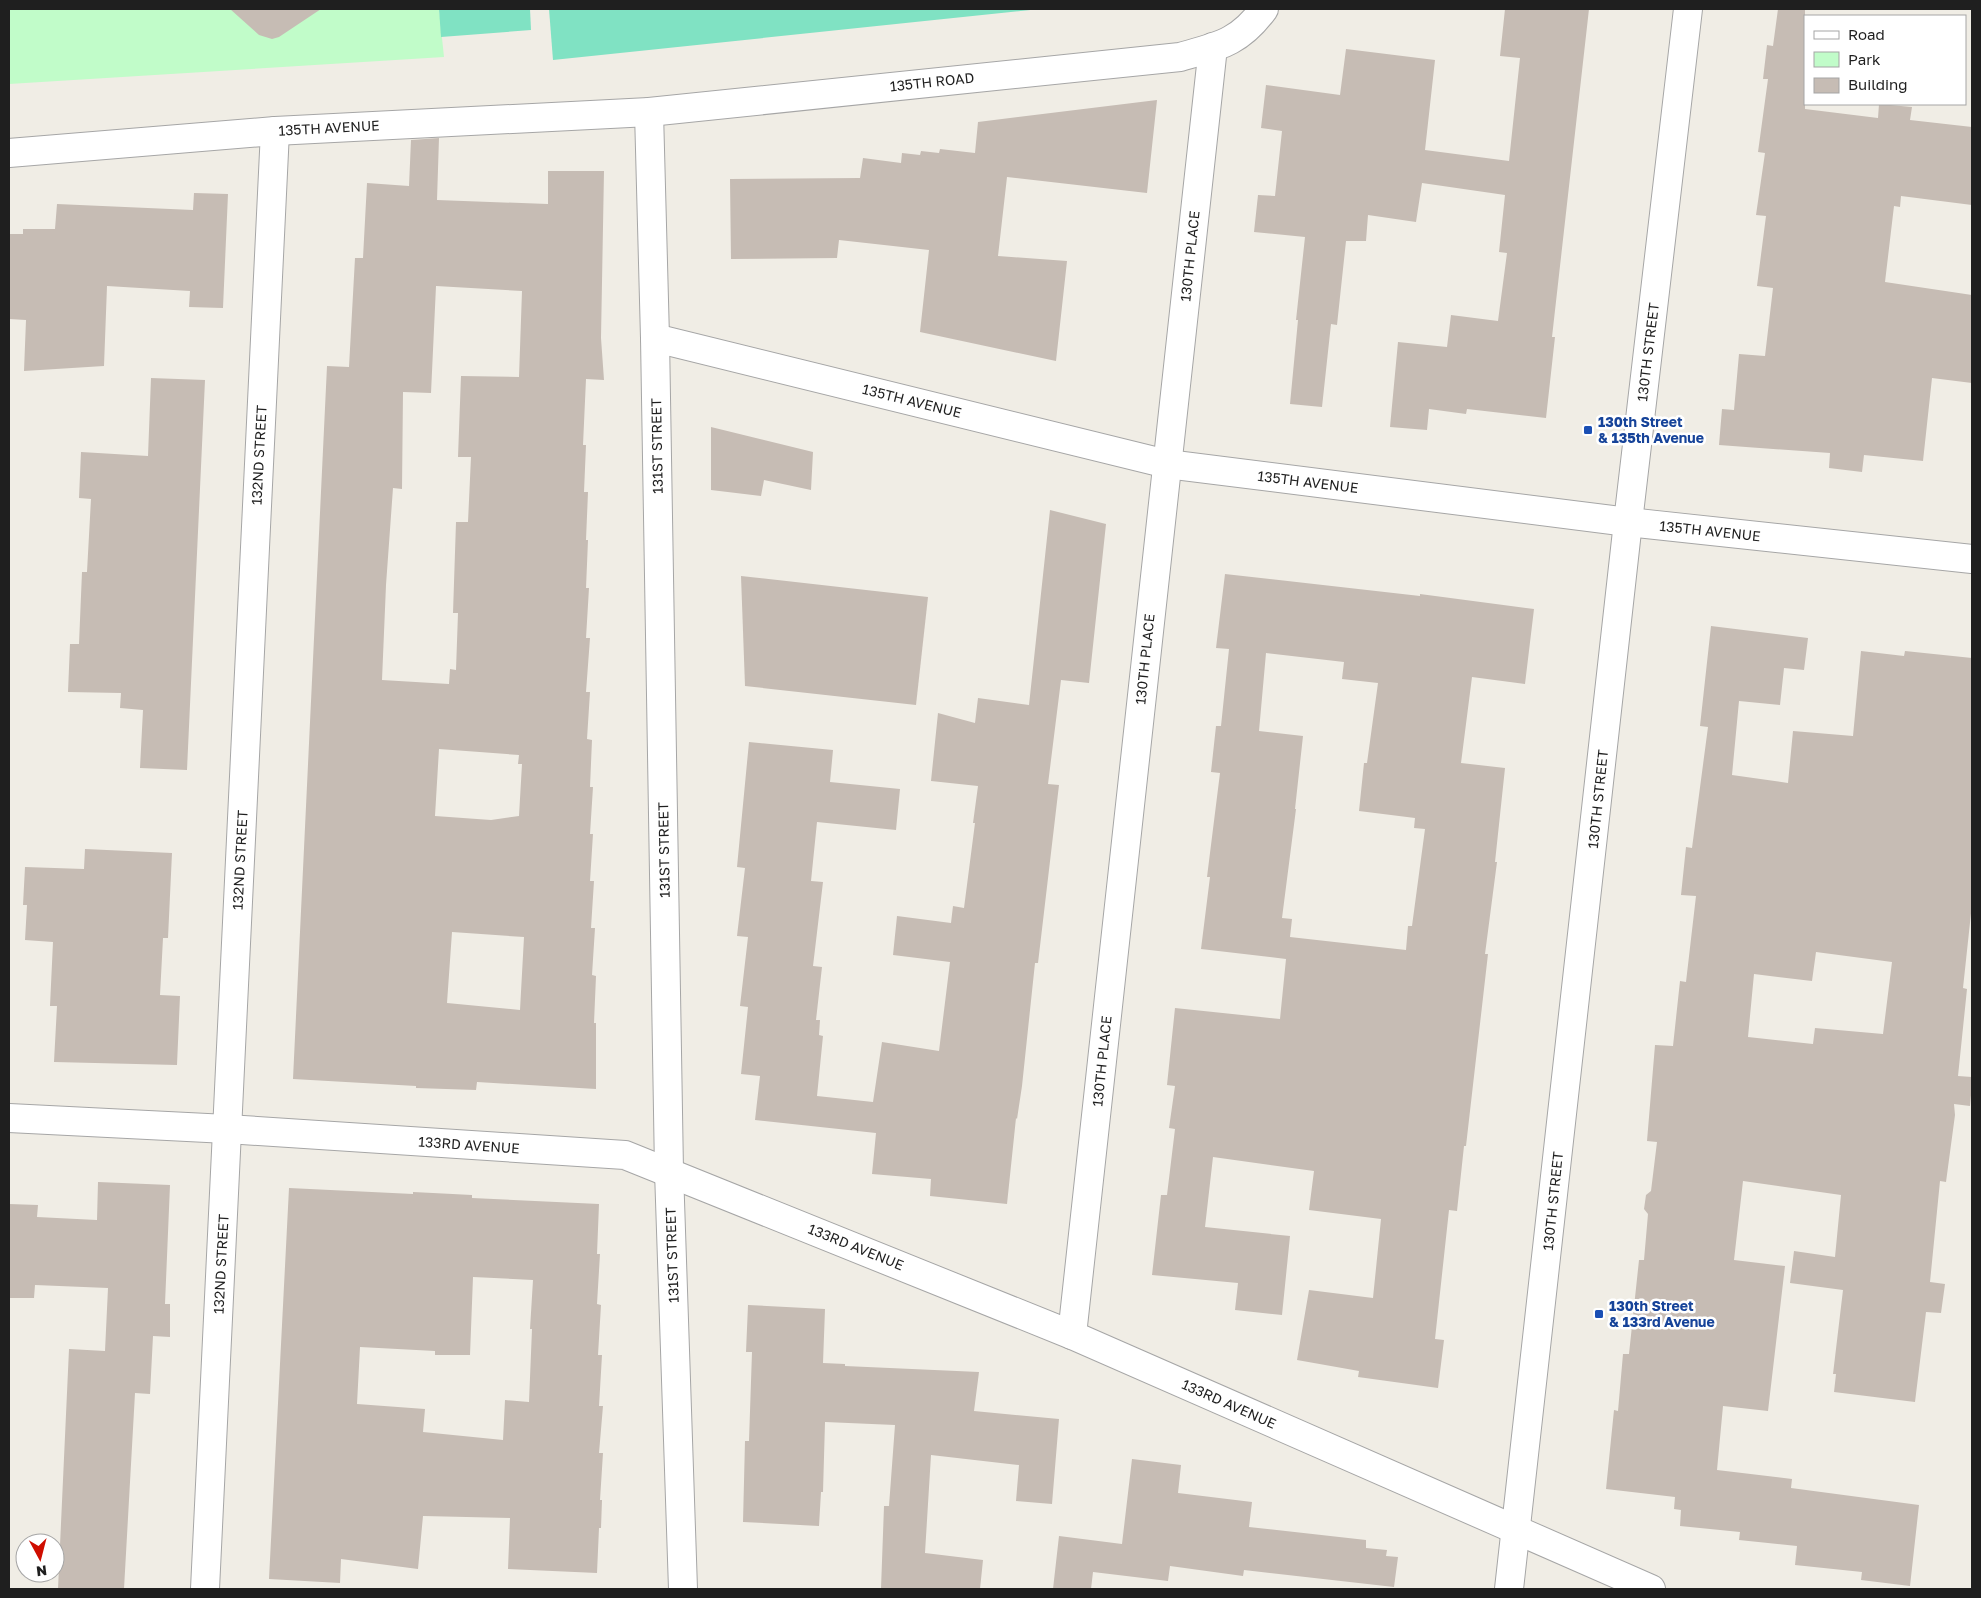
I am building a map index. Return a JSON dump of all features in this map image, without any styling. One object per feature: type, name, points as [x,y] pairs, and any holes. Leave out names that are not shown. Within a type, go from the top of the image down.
[{"type":"street","points":[[1213,48],[1236,38],[1256,20],[1264,9]]},
{"type":"street","name":"130TH STREET","points":[[1509,1589],[1628,522],[1688,9]]},
{"type":"street","name":"135TH ROAD","points":[[650,112],[1180,57],[1213,48]]},
{"type":"street","name":"130TH PLACE","points":[[1072,1335],[1213,48]]},
{"type":"street","name":"135TH AVENUE","points":[[9,153],[274,130],[650,112]]},
{"type":"street","name":"131ST STREET","points":[[650,112],[669,1171],[683,1589]]},
{"type":"street","name":"132ND STREET","points":[[205,1589],[274,130]]},
{"type":"street","name":"135TH AVENUE","points":[[655,338],[1166,464],[1628,522],[1972,560]]},
{"type":"street","name":"133RD AVENUE","points":[[9,1118],[227,1129],[625,1155],[669,1171],[1072,1335],[1651,1589]]},
{"type":"green space","points":[[9,9],[439,9],[444,57],[9,84]]},
{"type":"green space","points":[[439,9],[530,9],[531,30],[441,37]]},
{"type":"green space","points":[[549,9],[1040,9],[553,60]]},
{"type":"building","points":[[230,9],[321,9],[279,37],[272,39],[259,35]]},
{"type":"building","points":[[1505,9],[1589,9],[1552,337],[1555,337],[1546,418],[1467,409],[1466,414],[1429,409],[1427,430],[1390,427],[1398,342],[1447,347],[1451,315],[1498,321],[1507,253],[1499,252],[1505,195],[1422,183],[1416,222],[1368,215],[1366,241],[1346,241],[1337,325],[1331,324],[1322,407],[1290,404],[1298,320],[1296,320],[1305,237],[1254,232],[1258,195],[1275,196],[1282,131],[1261,128],[1266,85],[1340,95],[1346,49],[1435,60],[1425,150],[1509,161],[1520,58],[1500,56]]},
{"type":"building","points":[[1778,9],[1805,9],[1805,109],[1878,118],[1879,105],[1912,107],[1910,120],[1972,127],[1972,205],[1901,196],[1900,207],[1894,206],[1885,282],[1972,295],[1972,383],[1932,378],[1923,461],[1864,455],[1862,472],[1829,468],[1830,453],[1719,445],[1722,409],[1734,410],[1739,354],[1765,356],[1773,288],[1757,286],[1766,216],[1756,215],[1765,153],[1758,152],[1768,79],[1763,79],[1767,45],[1773,46]]},
{"type":"building","points":[[1157,100],[1147,193],[1007,177],[998,256],[1067,261],[1056,361],[920,332],[929,250],[839,240],[837,258],[731,259],[730,179],[860,178],[863,158],[901,163],[902,153],[920,155],[921,151],[939,153],[940,149],[975,153],[978,122]]},
{"type":"building","points":[[439,138],[437,200],[548,204],[548,171],[604,171],[601,338],[604,380],[586,379],[583,445],[586,445],[584,492],[588,492],[586,588],[589,588],[586,638],[590,638],[586,692],[590,692],[587,739],[592,740],[590,787],[593,787],[590,834],[593,834],[590,881],[594,881],[591,928],[595,928],[592,975],[596,976],[594,1023],[596,1023],[596,1089],[477,1082],[476,1090],[416,1088],[416,1086],[293,1079],[327,366],[349,367],[355,258],[363,258],[367,183],[409,186],[411,140]],"holes":[[[436,286],[522,291],[519,377],[461,376],[458,457],[471,457],[468,522],[456,522],[453,613],[458,613],[456,670],[450,669],[449,684],[382,680],[393,488],[402,489],[403,392],[431,393]],[[439,749],[519,755],[518,764],[522,764],[519,816],[491,820],[435,816]],[[452,932],[524,937],[520,1010],[447,1003]]]},
{"type":"building","points":[[194,193],[228,194],[223,308],[189,307],[190,291],[107,286],[104,366],[24,371],[26,320],[9,319],[9,234],[23,234],[23,229],[55,229],[57,204],[193,210]]},
{"type":"building","points":[[151,378],[205,380],[187,770],[140,768],[143,710],[120,708],[121,693],[68,692],[70,644],[79,644],[82,572],[87,572],[91,499],[79,498],[81,452],[148,456]]},
{"type":"building","points":[[711,427],[813,452],[811,490],[764,480],[761,496],[711,490]]},
{"type":"building","points":[[1050,510],[1106,524],[1089,683],[1061,680],[1048,784],[1059,785],[1038,963],[1035,963],[1007,1204],[930,1196],[931,1179],[872,1174],[876,1133],[755,1120],[760,1076],[741,1074],[748,1007],[740,1006],[748,937],[737,936],[745,868],[737,867],[749,742],[833,750],[830,782],[900,789],[896,830],[817,822],[811,881],[823,882],[813,966],[822,967],[816,1020],[820,1020],[819,1035],[823,1036],[817,1096],[873,1102],[882,1042],[939,1051],[950,962],[893,955],[897,916],[951,923],[953,906],[964,908],[978,786],[931,781],[938,713],[975,723],[978,698],[1029,705]]},
{"type":"building","points":[[1225,574],[1420,596],[1420,594],[1534,609],[1525,684],[1472,677],[1461,763],[1505,768],[1495,862],[1497,862],[1485,954],[1488,954],[1466,1146],[1464,1146],[1457,1211],[1449,1210],[1435,1339],[1444,1340],[1438,1388],[1358,1377],[1359,1371],[1297,1360],[1309,1290],[1373,1298],[1381,1219],[1309,1210],[1314,1171],[1213,1157],[1205,1227],[1290,1236],[1282,1315],[1235,1310],[1238,1283],[1152,1275],[1161,1195],[1167,1195],[1175,1129],[1169,1128],[1175,1086],[1167,1085],[1175,1008],[1280,1019],[1286,959],[1201,949],[1210,877],[1207,877],[1220,773],[1211,772],[1216,726],[1221,726],[1229,649],[1216,648]],"holes":[[[1266,653],[1344,662],[1342,679],[1378,683],[1367,763],[1364,763],[1359,811],[1415,818],[1414,828],[1425,829],[1412,926],[1408,926],[1406,950],[1290,937],[1292,919],[1282,918],[1303,736],[1259,731]]]},
{"type":"building","points":[[741,576],[928,597],[916,705],[745,686]]},
{"type":"building","points":[[1711,626],[1808,638],[1804,670],[1784,668],[1780,705],[1739,701],[1732,775],[1788,783],[1793,731],[1853,736],[1861,651],[1904,656],[1905,651],[1972,658],[1972,904],[1963,988],[1967,989],[1958,1076],[1972,1077],[1972,1084],[1970,1106],[1954,1104],[1955,1115],[1946,1182],[1940,1181],[1930,1282],[1945,1284],[1941,1313],[1926,1312],[1915,1402],[1834,1392],[1836,1374],[1833,1374],[1843,1290],[1790,1283],[1794,1251],[1835,1257],[1841,1195],[1743,1181],[1734,1260],[1785,1266],[1768,1411],[1723,1406],[1717,1470],[1792,1479],[1791,1488],[1919,1505],[1910,1586],[1861,1580],[1862,1572],[1795,1565],[1797,1546],[1739,1540],[1740,1532],[1680,1526],[1681,1510],[1674,1509],[1675,1497],[1606,1489],[1614,1410],[1618,1411],[1623,1354],[1629,1354],[1639,1260],[1644,1260],[1648,1214],[1644,1209],[1646,1195],[1651,1191],[1657,1142],[1647,1141],[1655,1045],[1673,1046],[1680,981],[1686,982],[1696,896],[1681,895],[1686,847],[1692,848],[1708,727],[1700,726]],"holes":[[[1816,952],[1892,962],[1883,1034],[1815,1028],[1813,1044],[1748,1037],[1754,974],[1812,981]]]},
{"type":"building","points":[[85,849],[172,853],[168,938],[163,938],[160,995],[180,996],[177,1065],[54,1062],[57,1006],[50,1006],[53,942],[25,940],[27,905],[23,905],[25,867],[84,869]]},
{"type":"building","points":[[98,1182],[170,1185],[165,1304],[170,1304],[170,1337],[153,1336],[150,1394],[135,1393],[124,1589],[58,1589],[58,1583],[65,1583],[65,1533],[61,1533],[69,1349],[105,1351],[108,1288],[35,1285],[34,1298],[9,1298],[9,1204],[38,1205],[37,1217],[97,1220]]},
{"type":"building","points":[[289,1188],[472,1195],[472,1198],[599,1204],[597,1254],[600,1254],[597,1304],[601,1305],[598,1355],[602,1355],[599,1406],[603,1406],[599,1453],[603,1453],[600,1500],[602,1500],[601,1528],[599,1528],[597,1573],[508,1569],[510,1518],[423,1516],[418,1569],[341,1559],[340,1583],[269,1579]],"holes":[[[473,1277],[533,1280],[529,1402],[505,1400],[503,1440],[423,1432],[425,1409],[357,1404],[360,1347],[435,1351],[435,1355],[470,1355]]]},
{"type":"building","points":[[748,1305],[825,1309],[823,1363],[845,1364],[845,1366],[979,1372],[974,1411],[1059,1419],[1052,1504],[1016,1501],[1019,1465],[931,1455],[925,1553],[983,1560],[980,1589],[881,1589],[884,1506],[889,1506],[895,1425],[825,1422],[823,1492],[821,1492],[819,1526],[743,1522],[745,1441],[749,1441],[752,1352],[746,1352]]},
{"type":"building","points":[[1132,1459],[1181,1465],[1178,1493],[1252,1502],[1249,1527],[1366,1540],[1366,1548],[1387,1550],[1386,1556],[1398,1557],[1394,1587],[1244,1570],[1243,1576],[1170,1566],[1168,1581],[1093,1572],[1091,1589],[1053,1589],[1059,1536],[1122,1544]]},
{"type":"place","name":"130th Street & 135th Avenue","points":[[1588,430]]},
{"type":"place","name":"130th Street & 133rd Avenue","points":[[1599,1314]]}]
